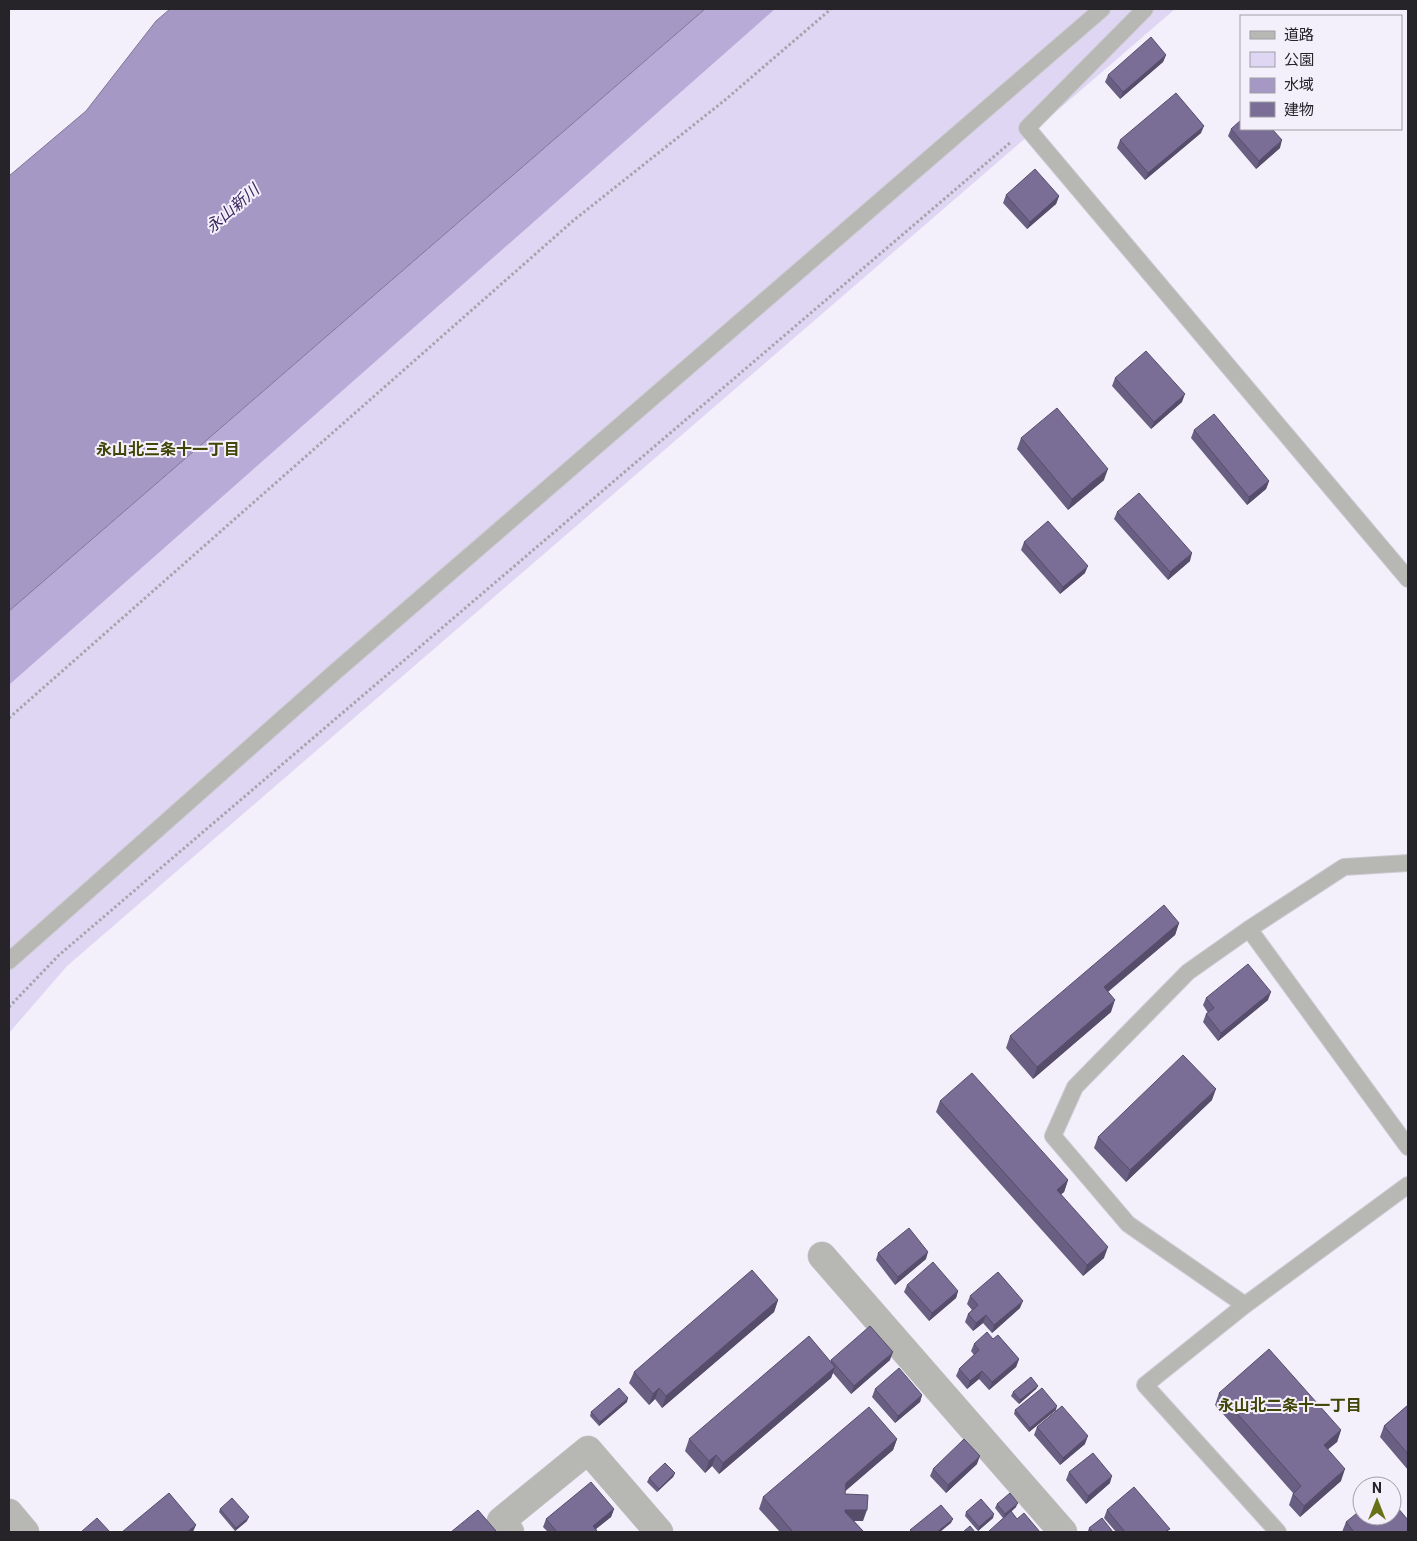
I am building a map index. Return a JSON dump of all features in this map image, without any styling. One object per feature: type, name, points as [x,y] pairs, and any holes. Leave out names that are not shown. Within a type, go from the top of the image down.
[{"type":"street","points":[[822,1256],[1063,1532]]},
{"type":"street","points":[[510,1532],[500,1521],[588,1450],[659,1532]]},
{"type":"street","points":[[9,1513],[25,1532]]},
{"type":"lane","points":[[9,960],[335,672],[1102,9]]},
{"type":"lane","points":[[1145,9],[1027,128],[1408,579]]},
{"type":"lane","points":[[1245,1305],[1128,1224],[1052,1136],[1075,1087],[1188,972],[1249,929],[1344,867],[1408,863]]},
{"type":"lane","points":[[1249,929],[1408,1147]]},
{"type":"lane","points":[[1278,1532],[1145,1385],[1245,1305],[1408,1185]]},
{"type":"path","points":[[9,718],[574,220],[725,100],[831,9]]},
{"type":"path","points":[[9,1007],[66,949],[1027,128]]},
{"type":"green space","points":[[775,9],[1175,9],[67,966],[9,1033],[9,685]]},
{"type":"shaded area","points":[[705,9],[775,9],[9,685],[9,611]]},
{"type":"water","name":"永山新川","points":[[170,9],[705,9],[9,611],[9,176],[86,111],[156,21]]},
{"type":"building","points":[[1151,37],[1166,55],[1123,92],[1108,75]]},
{"type":"building","points":[[1176,93],[1204,126],[1148,173],[1120,140]]},
{"type":"building","points":[[1240,121],[1240,130],[1273,130],[1282,140],[1259,161],[1231,129]]},
{"type":"building","points":[[1035,169],[1059,196],[1030,222],[1006,195]]},
{"type":"building","points":[[1146,351],[1185,394],[1154,422],[1115,378]]},
{"type":"building","points":[[1057,408],[1108,469],[1072,499],[1021,438]]},
{"type":"building","points":[[1214,414],[1269,481],[1249,497],[1194,430]]},
{"type":"building","points":[[1139,493],[1192,553],[1170,572],[1117,512]]},
{"type":"building","points":[[1048,521],[1088,566],[1063,587],[1024,542]]},
{"type":"building","points":[[1164,905],[1179,923],[1104,987],[1115,1000],[1037,1067],[1010,1036]]},
{"type":"building","points":[[1248,964],[1271,992],[1221,1033],[1206,1014],[1214,1008],[1206,998]]},
{"type":"building","points":[[1183,1055],[1216,1089],[1130,1170],[1098,1137]]},
{"type":"building","points":[[972,1073],[1068,1180],[1057,1190],[1108,1247],[1087,1265],[940,1101]]},
{"type":"building","points":[[909,1228],[928,1252],[898,1277],[878,1253]]},
{"type":"building","points":[[933,1262],[958,1291],[932,1313],[907,1285]]},
{"type":"building","points":[[752,1270],[778,1300],[666,1396],[659,1388],[653,1394],[634,1372]]},
{"type":"building","points":[[998,1272],[1023,1301],[994,1325],[986,1315],[976,1323],[968,1314],[978,1305],[970,1296]]},
{"type":"building","points":[[870,1326],[893,1352],[854,1386],[831,1360]]},
{"type":"building","points":[[987,1332],[993,1339],[998,1335],[1019,1359],[992,1382],[982,1371],[970,1381],[959,1369],[979,1350],[974,1344]]},
{"type":"building","points":[[809,1336],[835,1367],[723,1463],[716,1455],[709,1461],[689,1439]]},
{"type":"building","points":[[1269,1349],[1341,1430],[1324,1445],[1345,1469],[1304,1506],[1293,1494],[1301,1486],[1219,1393]]},
{"type":"building","points":[[899,1368],[922,1395],[898,1416],[875,1389]]},
{"type":"building","points":[[1031,1377],[1038,1386],[1020,1400],[1013,1392]]},
{"type":"building","points":[[619,1388],[628,1398],[600,1422],[591,1412]]},
{"type":"building","points":[[1042,1388],[1057,1406],[1030,1428],[1015,1410]]},
{"type":"building","points":[[1408,1405],[1408,1454],[1384,1426]]},
{"type":"building","points":[[1062,1406],[1088,1436],[1063,1458],[1037,1427]]},
{"type":"building","points":[[869,1407],[897,1439],[846,1483],[845,1494],[868,1495],[867,1510],[845,1510],[864,1532],[793,1532],[763,1497]]},
{"type":"building","points":[[964,1439],[980,1456],[948,1485],[933,1469]]},
{"type":"building","points":[[1093,1453],[1112,1476],[1088,1496],[1069,1472]]},
{"type":"building","points":[[665,1463],[675,1473],[659,1489],[649,1478]]},
{"type":"building","points":[[591,1482],[614,1509],[593,1526],[596,1532],[557,1532],[546,1519]]},
{"type":"building","points":[[1134,1487],[1170,1529],[1165,1532],[1125,1532],[1107,1510]]},
{"type":"building","points":[[169,1493],[196,1525],[187,1532],[122,1532]]},
{"type":"building","points":[[1010,1493],[1018,1503],[1005,1514],[997,1504]]},
{"type":"building","points":[[232,1498],[249,1517],[236,1528],[220,1509]]},
{"type":"building","points":[[981,1499],[994,1514],[979,1527],[966,1512]]},
{"type":"building","points":[[941,1505],[953,1519],[937,1532],[912,1532],[910,1530]]},
{"type":"building","points":[[478,1510],[496,1531],[451,1532]]},
{"type":"building","points":[[1011,1511],[1017,1519],[1024,1513],[1040,1532],[988,1532]]},
{"type":"building","points":[[1402,1513],[1408,1520],[1408,1532],[1354,1532],[1346,1522],[1352,1517],[1352,1526],[1402,1526]]},
{"type":"building","points":[[97,1518],[110,1532],[81,1532]]},
{"type":"building","points":[[1102,1518],[1113,1532],[1093,1532],[1089,1528]]},
{"type":"building","points":[[970,1526],[975,1532],[963,1532]]},
{"type":"district","name":"永山北三条十一丁目","points":[[168,449]]},
{"type":"district","name":"永山北二条十一丁目","points":[[1290,1405]]}]
